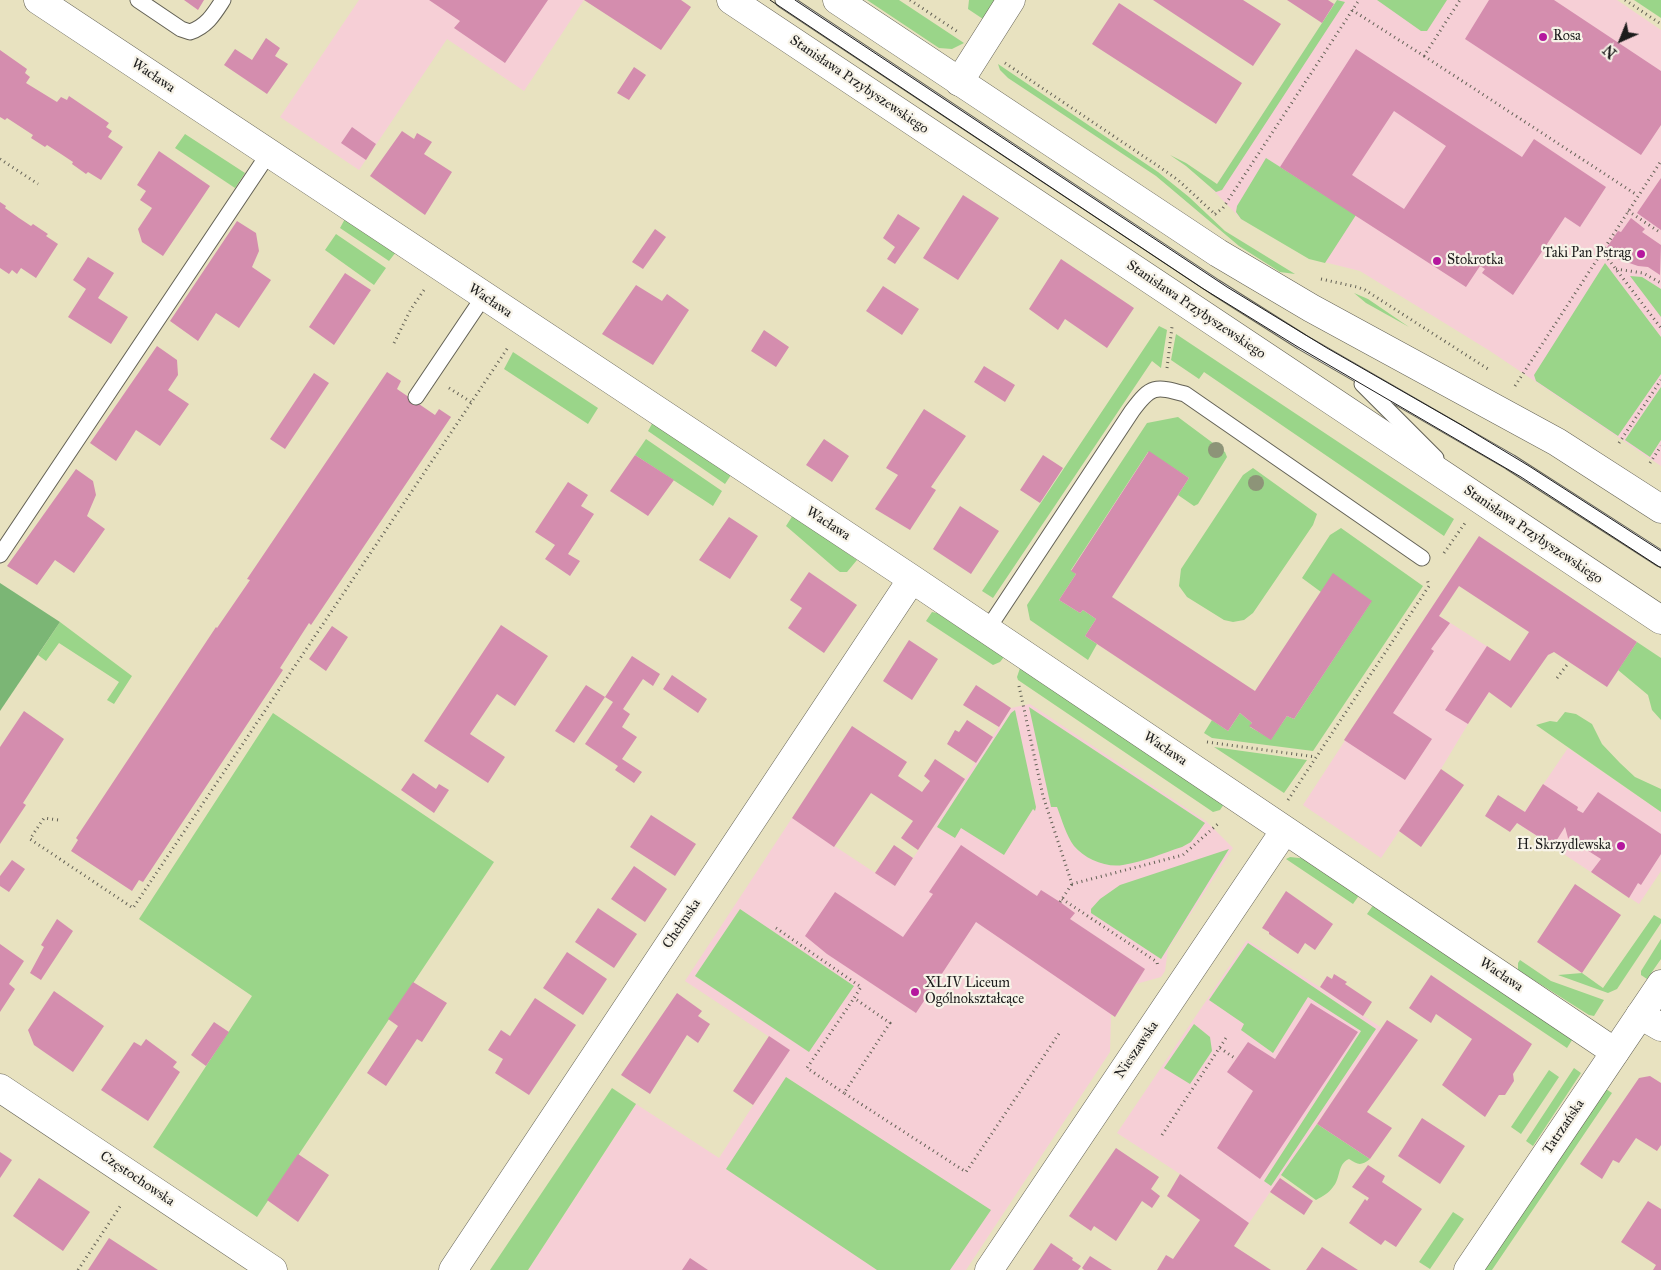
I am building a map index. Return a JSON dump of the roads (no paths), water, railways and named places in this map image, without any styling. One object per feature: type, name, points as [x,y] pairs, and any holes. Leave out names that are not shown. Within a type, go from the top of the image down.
[{"type":"street","name":"Wacława","points":[[38,0],[912,579],[1615,1052]]},
{"type":"street","name":"Stanisława Przybyszewskiego","points":[[731,0],[1474,509],[1661,620]]},
{"type":"street","points":[[837,0],[1150,209],[1272,286],[1557,442],[1661,509]]},
{"type":"street","points":[[959,82],[1011,0]]},
{"type":"street","name":"Chełmska","points":[[453,1270],[912,579]]},
{"type":"street","name":"Nieszawska","points":[[989,1270],[1285,830]]},
{"type":"street","name":"Tatrzańska","points":[[1468,1270],[1615,1052],[1651,1021],[1661,984]]},
{"type":"street","name":"Częstochowska","points":[[0,1088],[273,1270]]},
{"type":"lane","points":[[138,0],[190,32],[208,23],[223,0]]},
{"type":"lane","points":[[783,0],[1215,287],[1341,364],[1510,462],[1661,559]]},
{"type":"lane","points":[[0,555],[269,153]]},
{"type":"lane","points":[[416,396],[484,296]]},
{"type":"lane","points":[[1341,364],[1390,410],[1447,470],[1474,509]]},
{"type":"lane","points":[[988,630],[1132,411],[1144,396],[1153,389],[1164,388],[1185,394],[1422,558]]},
{"type":"tram line","points":[[770,0],[1202,288],[1298,347],[1521,477],[1661,568]]},
{"type":"tram line","points":[[795,0],[1227,287],[1529,466],[1661,551]]},
{"type":"place","name":"Rosa","points":[[1543,37]]},
{"type":"place","name":"Taki Pan Pstrąg","points":[[1641,254]]},
{"type":"place","name":"Stokrotka","points":[[1437,261]]},
{"type":"place","name":"H. Skrzydlewska","points":[[1621,846]]},
{"type":"place","name":"XLIV Liceum Ogólnokształcące","points":[[915,992]]}]
